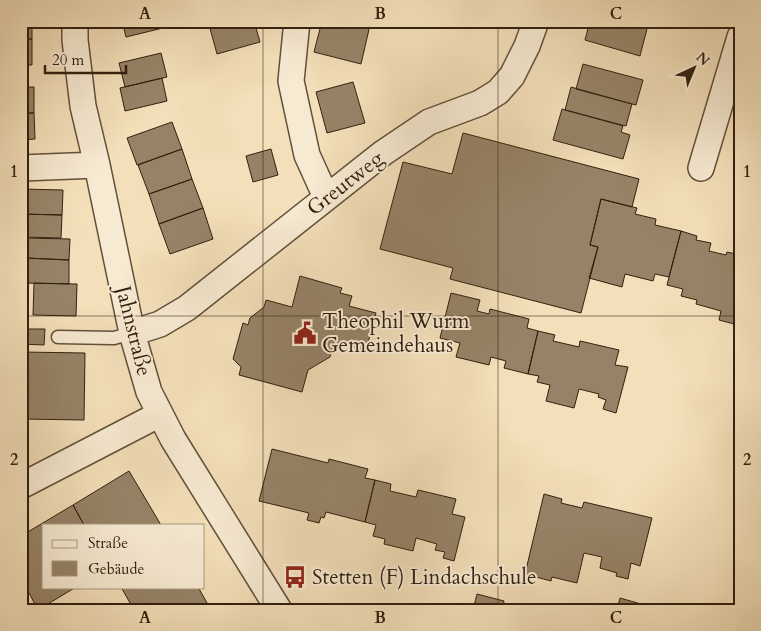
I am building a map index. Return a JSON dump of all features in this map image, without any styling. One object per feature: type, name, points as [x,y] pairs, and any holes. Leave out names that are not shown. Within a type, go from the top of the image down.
[{"type":"street","name":"Jahnstraße","points":[[75,21],[75,40],[83,106],[98,165],[132,333],[149,392],[181,453],[279,610]]},
{"type":"street","points":[[297,21],[291,80],[307,155],[326,197]]},
{"type":"street","name":"Greutweg","points":[[132,333],[160,324],[187,308],[383,153],[429,122],[480,103],[498,92],[512,76],[527,46],[536,21]]},
{"type":"street","points":[[701,168],[740,37]]},
{"type":"street","points":[[21,168],[98,165]]},
{"type":"street","points":[[21,486],[160,414]]},
{"type":"lane","points":[[58,337],[114,338],[132,333]]},
{"type":"building","points":[[21,21],[32,21],[32,39],[21,39]]},
{"type":"building","points":[[122,21],[165,21],[167,27],[126,37]]},
{"type":"building","points":[[208,21],[254,21],[260,42],[217,54]]},
{"type":"building","points":[[322,21],[354,21],[370,25],[361,64],[314,52]]},
{"type":"building","points":[[590,21],[649,21],[640,56],[585,40]]},
{"type":"building","points":[[21,39],[32,39],[32,65],[21,65]]},
{"type":"building","points":[[161,53],[167,77],[125,87],[119,63]]},
{"type":"building","points":[[583,64],[643,80],[636,105],[576,89]]},
{"type":"building","points":[[162,78],[167,101],[125,111],[120,88]]},
{"type":"building","points":[[353,82],[365,123],[327,133],[316,92]]},
{"type":"building","points":[[21,87],[34,87],[34,113],[21,113]]},
{"type":"building","points":[[571,87],[632,104],[626,126],[565,110]]},
{"type":"building","points":[[562,109],[623,126],[621,132],[630,135],[623,159],[553,140]]},
{"type":"building","points":[[21,113],[34,113],[35,139],[21,140]]},
{"type":"building","points":[[172,122],[182,149],[137,165],[127,138]]},
{"type":"building","points":[[463,133],[639,179],[632,207],[601,199],[590,245],[598,247],[581,313],[450,279],[453,268],[380,249],[403,162],[452,174]]},
{"type":"building","points":[[182,149],[192,179],[149,194],[138,165]]},
{"type":"building","points":[[271,149],[278,175],[253,182],[246,156]]},
{"type":"building","points":[[192,179],[203,208],[159,224],[149,194]]},
{"type":"building","points":[[21,189],[63,190],[62,215],[21,214]]},
{"type":"building","points":[[601,199],[637,208],[635,214],[656,219],[655,225],[681,231],[669,277],[655,274],[653,281],[625,274],[622,287],[589,278],[598,247],[590,245]]},
{"type":"building","points":[[203,208],[213,239],[170,254],[159,224]]},
{"type":"building","points":[[21,214],[62,215],[61,238],[21,237]]},
{"type":"building","points":[[681,231],[697,236],[696,240],[711,243],[709,251],[726,255],[727,252],[740,255],[740,319],[738,325],[719,320],[721,311],[696,304],[697,300],[681,296],[683,289],[667,285]]},
{"type":"building","points":[[26,238],[70,239],[69,260],[26,258]]},
{"type":"building","points":[[26,258],[69,260],[69,284],[25,283]]},
{"type":"building","name":"Theophil Wurm Gemeindehaus","points":[[300,276],[342,288],[340,293],[352,296],[349,306],[376,313],[366,350],[334,342],[330,357],[308,370],[302,392],[239,375],[241,367],[233,359],[243,323],[248,325],[250,318],[264,307],[266,300],[292,307]]},
{"type":"building","points":[[34,283],[77,284],[76,316],[33,315]]},
{"type":"building","points":[[451,293],[480,300],[477,311],[489,314],[490,309],[529,319],[527,328],[538,331],[528,374],[504,368],[506,361],[491,357],[489,365],[456,357],[460,343],[440,338]]},
{"type":"building","points":[[21,329],[45,329],[44,345],[21,344]]},
{"type":"building","points":[[538,331],[555,335],[553,341],[579,347],[580,341],[619,350],[615,365],[628,367],[616,413],[603,409],[606,400],[598,397],[599,394],[579,389],[574,408],[546,401],[550,385],[537,382],[539,376],[528,374]]},
{"type":"building","points":[[23,352],[85,353],[84,420],[22,419]]},
{"type":"building","points":[[272,449],[328,463],[329,459],[368,469],[365,478],[375,480],[365,522],[326,512],[324,518],[321,517],[319,523],[307,520],[309,513],[259,501]]},
{"type":"building","points":[[129,471],[160,524],[83,524],[73,505]]},
{"type":"building","points":[[375,480],[391,484],[390,491],[416,497],[418,490],[456,499],[452,514],[465,517],[454,561],[443,558],[445,552],[435,550],[437,544],[416,538],[413,551],[384,544],[385,539],[373,536],[376,525],[365,522]]},
{"type":"building","points":[[544,494],[562,499],[561,503],[582,508],[584,502],[652,518],[640,566],[631,563],[628,579],[616,576],[617,573],[600,568],[602,557],[584,553],[577,583],[552,577],[551,581],[525,574]]},
{"type":"building","points":[[73,505],[83,524],[42,524],[42,588],[74,588],[38,610],[28,591],[21,594],[21,536]]},
{"type":"building","points":[[122,588],[199,588],[211,610],[134,610]]},
{"type":"building","points":[[477,594],[504,601],[503,607],[515,610],[473,610]]},
{"type":"building","points":[[620,598],[662,610],[617,610]]},
{"type":"place","name":"Theophil Wurm Gemeindehaus","points":[[305,333]]},
{"type":"place","name":"Stetten (F) Lindachschule","points":[[295,577]]}]
